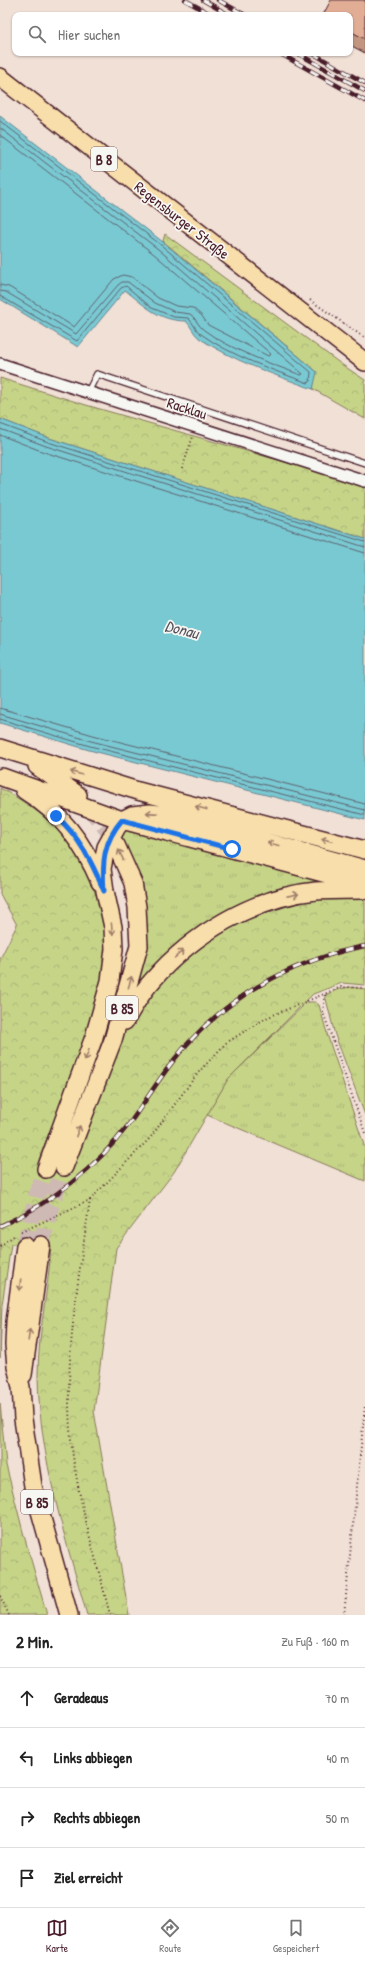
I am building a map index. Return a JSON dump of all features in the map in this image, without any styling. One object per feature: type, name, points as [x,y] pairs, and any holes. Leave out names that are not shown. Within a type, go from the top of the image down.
[{"type":"main road","name":"Regensburger Straße","points":[[0,77],[365,362]]},
{"type":"main road","points":[[0,749],[44,770],[78,795]]},
{"type":"main road","points":[[0,749],[138,791],[365,850]]},
{"type":"main road","points":[[1,777],[122,820],[365,884]]},
{"type":"main road","name":"B 85","points":[[1,777],[35,797],[63,821],[88,855],[104,891]]},
{"type":"main road","points":[[122,820],[141,813],[168,815],[365,869]]},
{"type":"main road","name":"B 85","points":[[46,1169],[94,1036],[110,981],[114,949],[113,934],[104,891],[102,869],[106,847],[110,837],[122,820]]},
{"type":"main road","name":"B 85","points":[[64,1167],[113,1040],[139,946],[137,907],[133,883],[116,844]]},
{"type":"main road","name":"B 85","points":[[113,1040],[138,1000],[152,981],[191,943],[219,925],[262,904],[288,896],[316,891],[365,890]]},
{"type":"main road","name":"B 85","points":[[33,1246],[21,1387],[23,1419],[33,1486],[69,1615]]},
{"type":"street","name":"Racklau","points":[[0,364],[365,481]]},
{"type":"lane","points":[[88,392],[97,374],[365,464]]},
{"type":"path","points":[[182,469],[188,448]]},
{"type":"path","points":[[0,1246],[30,1227],[90,1200],[150,1138],[197,1074],[226,1043],[266,1018],[325,995],[341,987],[365,988]]},
{"type":"path","points":[[325,995],[323,1012],[365,1133]]},
{"type":"path","points":[[90,1200],[73,1327],[68,1381],[70,1429],[75,1473],[110,1615]]},
{"type":"path","points":[[344,1615],[365,1406]]},
{"type":"path","points":[[0,1596],[9,1615]]},
{"type":"green space","points":[[165,234],[341,364],[365,380],[365,419],[313,389],[316,371],[163,241]]},
{"type":"green space","points":[[0,378],[86,405],[365,485],[365,539],[49,438],[0,419]]},
{"type":"green space","points":[[0,788],[29,806],[53,825],[73,849],[93,887],[102,914],[107,943],[107,959],[101,989],[81,1052],[37,1167],[70,1170],[120,1036],[136,1009],[195,946],[233,925],[304,901],[357,896],[365,897],[365,985],[342,983],[313,994],[228,1079],[174,1172],[116,1248],[94,1411],[129,1615],[87,1615],[62,1526],[48,1466],[39,1406],[38,1359],[51,1245],[11,1244],[2,1305],[0,1358],[0,959],[17,925],[0,894]]},
{"type":"green space","points":[[127,827],[348,884],[284,893],[134,991],[142,959],[120,836]]},
{"type":"green space","points":[[350,987],[365,989],[365,1115],[335,1035],[325,995],[339,989]]},
{"type":"green space","points":[[307,1002],[315,1002],[319,1005],[328,1037],[365,1148],[365,1181],[207,1115],[228,1079]]},
{"type":"green space","points":[[0,1403],[6,1465],[23,1532],[47,1615],[0,1615]]},
{"type":"water","points":[[0,116],[163,242],[317,372],[313,389],[254,367],[226,354],[199,338],[186,321],[168,318],[153,312],[125,290],[78,347],[0,299]]},
{"type":"water","name":"Donau","points":[[0,419],[49,438],[365,539],[365,820],[89,750],[0,723]]},
{"type":"building","points":[[331,0],[365,0],[365,39],[353,33],[353,12],[325,12]]},
{"type":"tunnel","points":[[87,805],[107,829],[116,845]]},
{"type":"tunnel","points":[[41,1245],[51,1206],[64,1167]]},
{"type":"tunnel","points":[[25,1246],[37,1194],[46,1169]]},
{"type":"railway","points":[[185,0],[207,12]]},
{"type":"railway","points":[[203,0],[224,12]]},
{"type":"railway","points":[[218,0],[240,12]]},
{"type":"railway","points":[[284,56],[365,101]]},
{"type":"railway","points":[[302,56],[365,91]]},
{"type":"railway","points":[[317,56],[365,83]]},
{"type":"railway","points":[[0,1226],[37,1207],[54,1196],[87,1170],[129,1124],[183,1049],[210,1021],[229,1006],[250,991],[294,968],[317,959],[365,946]]},
{"type":"route","points":[[56,816],[63,821],[75,835],[88,855],[104,891],[102,869],[103,858],[110,837],[122,820],[232,849]]}]
